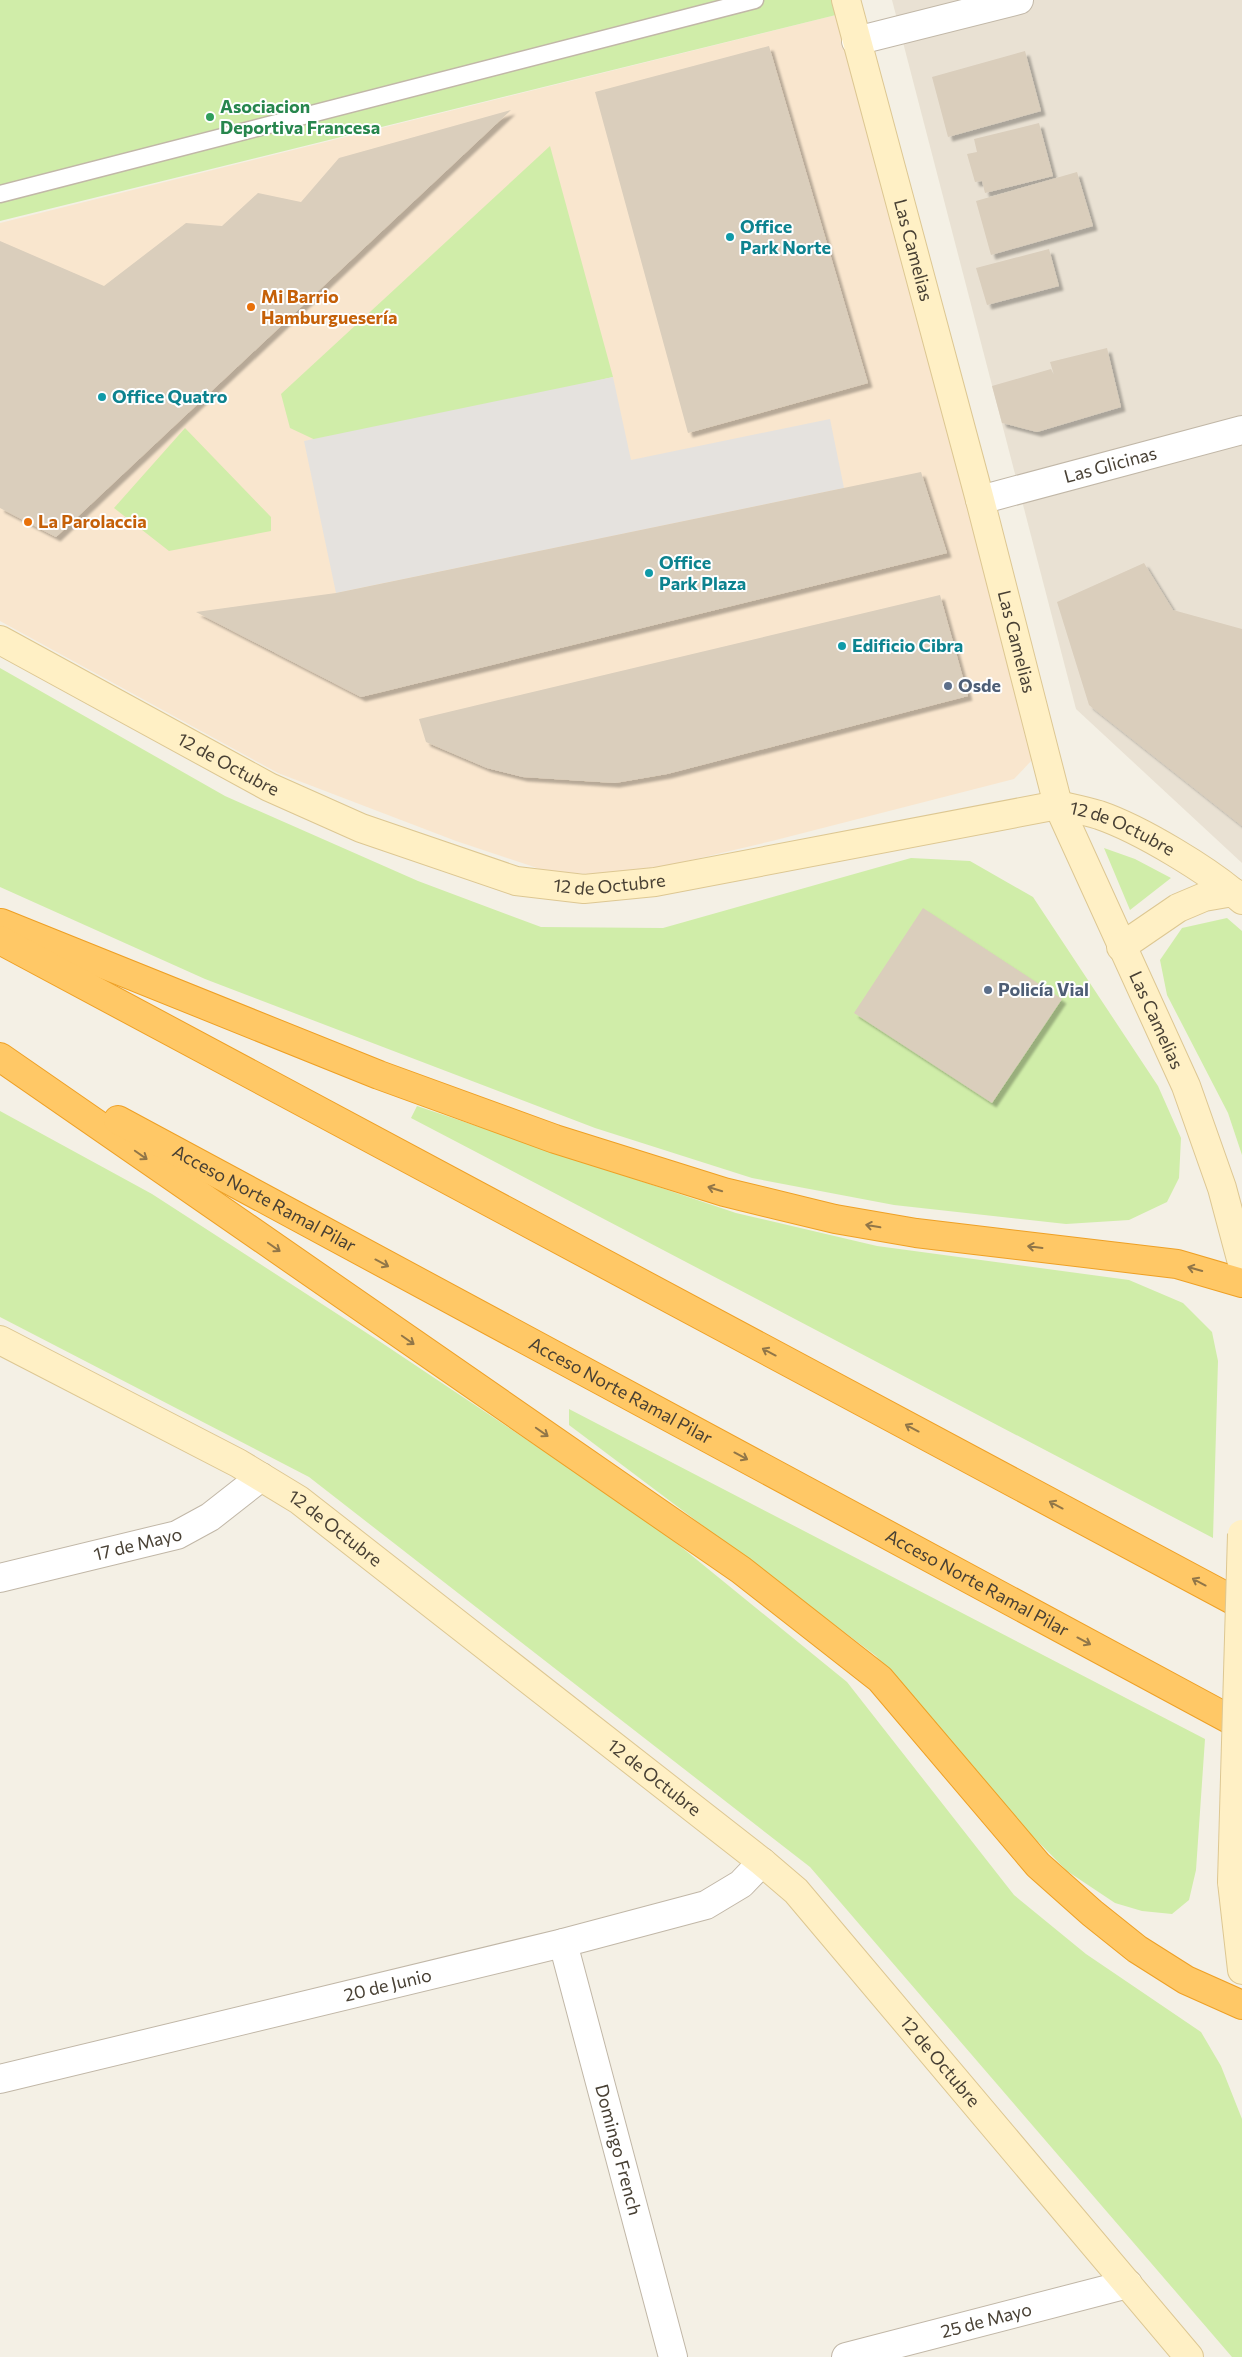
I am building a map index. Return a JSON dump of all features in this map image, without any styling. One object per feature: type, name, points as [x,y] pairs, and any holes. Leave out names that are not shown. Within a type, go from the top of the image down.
[{"type":"highway","points":[[0,923],[379,1075],[554,1139],[724,1192],[835,1219],[916,1233],[1177,1264],[1242,1283]]},
{"type":"highway","points":[[0,940],[1242,1605]]},
{"type":"highway","points":[[0,1057],[741,1570],[880,1679],[1038,1865],[1092,1913],[1137,1949],[1186,1980],[1242,2005]]},
{"type":"highway","name":"Acceso Norte Ramal Pilar","points":[[0,1057],[1242,1726]]},
{"type":"street","name":"Las Camelias","points":[[846,0],[980,500],[1058,805],[1121,947],[1186,1086],[1222,1188],[1242,1263]]},
{"type":"street","points":[[856,41],[1020,0]]},
{"type":"street","name":"Las Glicinas","points":[[980,500],[1242,430]]},
{"type":"street","name":"12 de Octubre","points":[[0,640],[269,786],[361,828],[516,881],[584,889],[655,882],[1058,805],[1099,815],[1130,829],[1171,852],[1237,896]]},
{"type":"street","points":[[1121,947],[1178,908],[1204,897],[1237,896]]},
{"type":"street","name":"12 de Octubre","points":[[0,1340],[238,1463],[299,1500],[762,1862],[802,1898],[1189,2357]]},
{"type":"street","name":"17 de Mayo","points":[[0,1578],[177,1535],[210,1517],[261,1477]]},
{"type":"street","points":[[1242,1534],[1232,1882],[1242,1970]]},
{"type":"street","name":"20 de Junio","points":[[0,2079],[563,1943],[706,1906],[741,1884],[762,1862]]},
{"type":"street","name":"Domingo French","points":[[563,1943],[673,2357]]},
{"type":"street","name":"25 de Mayo","points":[[846,2357],[1128,2284]]},
{"type":"lane","points":[[0,194],[755,0]]},
{"type":"shaded area","points":[[892,0],[1242,0],[1242,863],[1076,709]]},
{"type":"shaded area","points":[[840,14],[1029,732],[1033,759],[1014,779],[772,841],[653,869],[602,875],[546,871],[456,841],[278,773],[0,621],[0,223]]},
{"type":"shaded area","points":[[613,377],[631,460],[830,419],[844,488],[336,593],[304,441]]},
{"type":"green space","name":"Asociacion Deportiva Francesa","points":[[0,0],[836,0],[840,14],[0,221]]},
{"type":"green space","points":[[550,146],[613,377],[324,444],[290,428],[281,394]]},
{"type":"green space","points":[[185,428],[271,517],[271,531],[169,551],[114,508]]},
{"type":"green space","points":[[0,668],[225,796],[418,881],[541,927],[663,928],[911,858],[970,861],[1033,897],[1158,1086],[1181,1138],[1179,1178],[1167,1202],[1129,1220],[1066,1224],[894,1205],[752,1178],[595,1128],[205,979],[0,887]]},
{"type":"green space","points":[[1104,848],[1135,859],[1171,878],[1130,910]]},
{"type":"green space","points":[[1227,918],[1242,931],[1242,1155],[1228,1113],[1167,995],[1160,960],[1182,928]]},
{"type":"green space","points":[[417,1106],[736,1213],[877,1246],[1129,1280],[1183,1303],[1212,1332],[1218,1361],[1213,1538],[411,1118]]},
{"type":"green space","points":[[0,1111],[152,1194],[376,1339],[653,1524],[847,1682],[1014,1895],[1086,1954],[1201,2032],[1221,2066],[1242,2119],[1242,2357],[1232,2357],[810,1867],[309,1477],[0,1317]]},
{"type":"green space","points":[[569,1409],[1205,1739],[1196,1870],[1189,1900],[1172,1914],[1142,1911],[1115,1903],[1067,1871],[1005,1808],[926,1712],[876,1656],[569,1425]]},
{"type":"building","name":"Office Park Norte","points":[[769,46],[868,383],[688,433],[595,92]]},
{"type":"building","points":[[1025,51],[1041,111],[948,137],[932,77]]},
{"type":"building","name":"Office Quatro","points":[[511,110],[56,537],[0,508],[0,241],[104,286],[186,223],[222,226],[258,193],[301,202],[339,158]]},
{"type":"building","points":[[1039,123],[1053,176],[985,193],[982,181],[975,182],[967,154],[977,152],[974,139]]},
{"type":"building","points":[[1077,172],[1093,226],[991,255],[976,201]]},
{"type":"building","points":[[1049,249],[1059,286],[987,305],[976,268]]},
{"type":"building","points":[[1107,348],[1121,407],[1037,432],[1002,423],[992,386],[1051,369],[1054,375],[1050,362]]},
{"type":"building","name":"Office Park Plaza","points":[[921,472],[947,553],[361,697],[196,612],[336,593]]},
{"type":"building","points":[[1144,563],[1173,610],[1242,629],[1242,826],[1089,705],[1057,602]]},
{"type":"building","name":"Edificio Cibra","points":[[940,595],[968,696],[667,774],[615,783],[523,777],[487,768],[426,742],[419,719]]},
{"type":"building","points":[[923,908],[1062,999],[992,1103],[854,1013]]},
{"type":"place","name":"Asociacion Deportiva Francesa","points":[[210,117]]},
{"type":"place","name":"Office Park Norte","points":[[730,237]]},
{"type":"place","name":"Mi Barrio Hamburguesería","points":[[251,307]]},
{"type":"place","name":"Office Quatro","points":[[102,397]]},
{"type":"place","name":"La Parolaccia","points":[[28,522]]},
{"type":"place","name":"Office Park Plaza","points":[[649,573]]},
{"type":"place","name":"Edificio Cibra","points":[[842,646]]},
{"type":"place","name":"Osde","points":[[948,686]]},
{"type":"place","name":"Policía Vial","points":[[988,990]]}]
